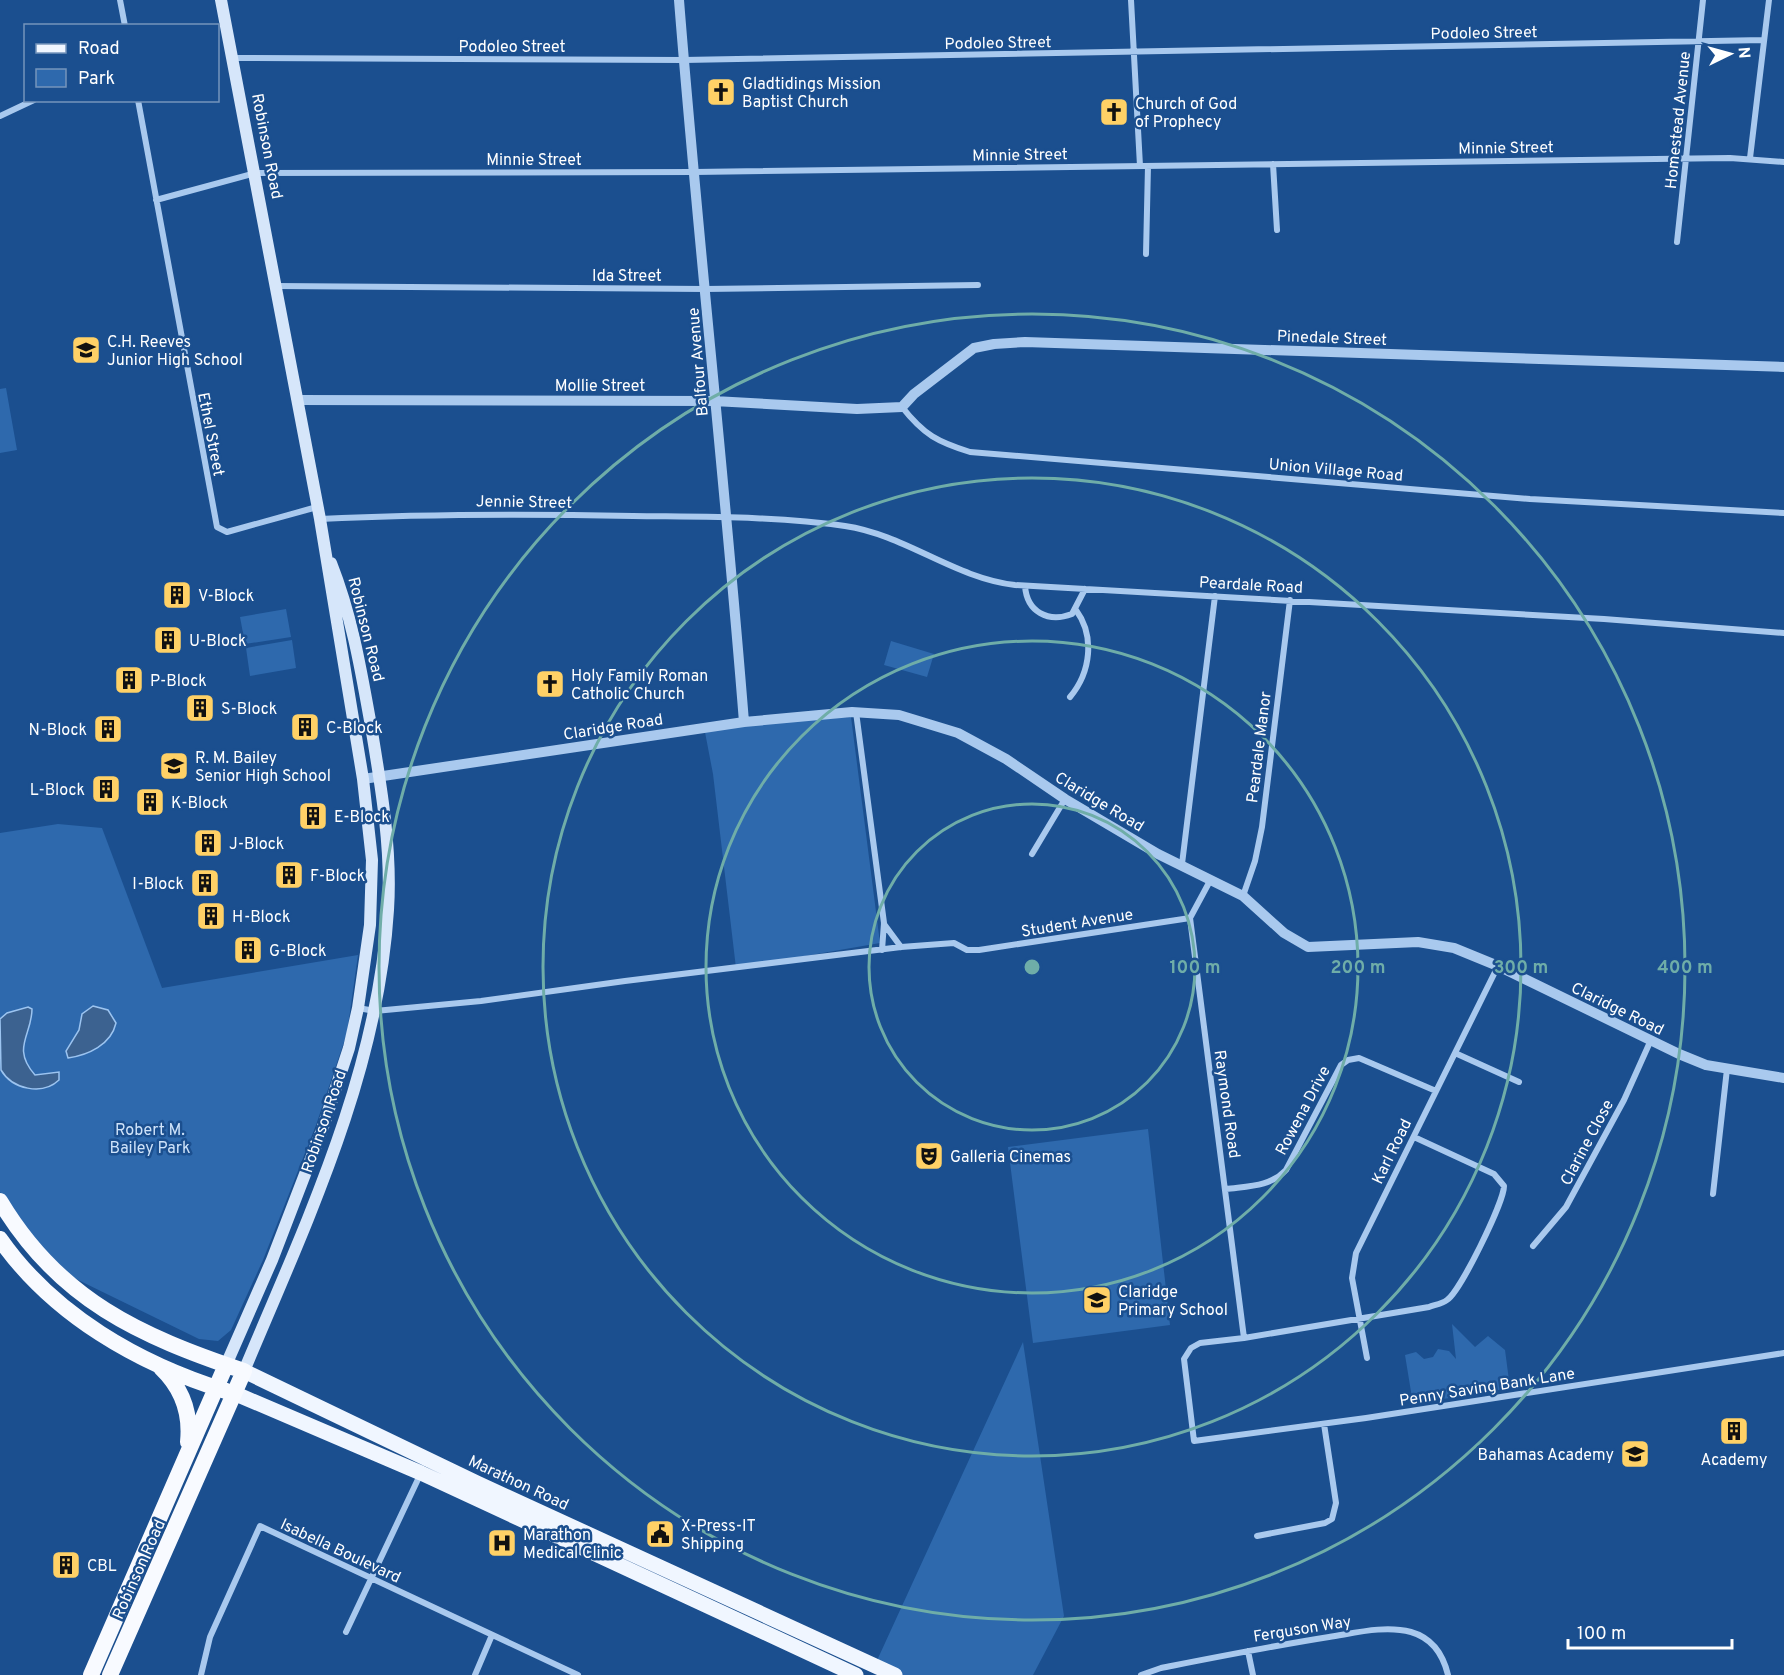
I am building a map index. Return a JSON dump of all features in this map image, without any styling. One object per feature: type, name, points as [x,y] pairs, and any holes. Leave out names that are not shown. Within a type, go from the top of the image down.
[{"type":"highway","name":"Marathon Road","points":[[0,1201],[16,1228],[67,1285],[125,1324],[185,1351],[244,1371]]},
{"type":"highway","points":[[0,1239],[12,1256],[58,1304],[92,1329],[158,1365],[179,1390],[189,1421],[182,1469]]},
{"type":"highway","name":"Marathon Road","points":[[158,1365],[236,1394]]},
{"type":"highway","name":"Robinson Road","points":[[91,1675],[226,1365]]},
{"type":"highway","name":"Robinson Road","points":[[110,1675],[236,1394],[244,1371]]},
{"type":"main road","name":"Robinson Road","points":[[221,0],[256,173],[319,513],[363,779],[372,860],[372,894],[358,1008],[349,1048],[322,1130],[272,1260],[226,1365]]},
{"type":"main road","name":"Robinson Road","points":[[244,1371],[338,1137],[367,1050],[385,943],[388,886],[380,776],[351,625],[342,592],[324,546]]},
{"type":"main road","name":"Marathon Road","points":[[244,1371],[466,1478],[895,1675]]},
{"type":"main road","name":"Marathon Road","points":[[236,1394],[421,1473],[855,1675]]},
{"type":"street","points":[[120,0],[125,24]]},
{"type":"street","name":"Balfour Avenue","points":[[679,0],[714,401],[728,517],[744,722]]},
{"type":"street","points":[[1131,0],[1140,166]]},
{"type":"street","name":"Homestead Avenue","points":[[1677,242],[1688,158],[1703,0]]},
{"type":"street","points":[[1750,158],[1769,0]]},
{"type":"street","name":"Podoleo Street","points":[[232,58],[684,60],[1764,40]]},
{"type":"street","points":[[0,116],[30,102]]},
{"type":"street","name":"Ethel Street","points":[[138,102],[217,527],[227,532],[319,513]]},
{"type":"street","name":"Minnie Street","points":[[156,200],[256,173],[695,172],[1688,158],[1750,158],[1784,162]]},
{"type":"street","points":[[1274,164],[1277,230]]},
{"type":"street","points":[[1146,254],[1148,166]]},
{"type":"street","name":"Ida Street","points":[[276,286],[705,289],[978,285]]},
{"type":"street","name":"Pinedale Street","points":[[902,407],[914,394],[974,348],[1024,342],[1784,366]]},
{"type":"street","name":"Mollie Street","points":[[298,400],[714,401],[857,409],[902,407]]},
{"type":"street","name":"Union Village Road","points":[[902,407],[912,421],[938,442],[970,452],[1530,499],[1784,513]]},
{"type":"street","name":"Jennie Street","points":[[319,513],[728,517]]},
{"type":"street","name":"Peardale Road","points":[[728,517],[843,526],[874,531],[984,581],[1025,586],[1290,600],[1784,633]]},
{"type":"street","points":[[1025,586],[1026,599],[1036,612],[1068,616],[1076,610],[1085,589]]},
{"type":"street","points":[[1182,864],[1215,596]]},
{"type":"street","name":"Peardale Manor","points":[[1243,896],[1255,861],[1262,827],[1290,600]]},
{"type":"street","points":[[1070,697],[1077,688],[1089,656],[1086,630],[1076,610]]},
{"type":"street","points":[[856,712],[884,923],[882,950]]},
{"type":"street","name":"Claridge Road","points":[[363,779],[744,722],[856,712],[899,715],[958,733],[1006,759],[1065,799],[1158,854],[1243,896],[1284,933],[1308,947],[1438,944],[1498,966],[1650,1042],[1706,1065],[1784,1078]]},
{"type":"street","points":[[1032,854],[1065,799]]},
{"type":"street","points":[[1190,918],[1212,879]]},
{"type":"street","name":"Student Avenue","points":[[358,1008],[375,1011],[481,1001],[901,947],[954,944],[967,950],[1190,918]]},
{"type":"street","name":"Raymond Road","points":[[1190,918],[1244,1338]]},
{"type":"street","points":[[884,923],[901,947]]},
{"type":"street","name":"Karl Road","points":[[1367,1358],[1352,1278],[1356,1253],[1498,966]]},
{"type":"street","name":"Clarine Close","points":[[1533,1246],[1566,1207],[1624,1100],[1650,1042]]},
{"type":"street","points":[[1455,1053],[1519,1082]]},
{"type":"street","name":"Rowena Drive","points":[[1226,1189],[1273,1181],[1286,1170],[1341,1065],[1348,1060],[1366,1060],[1436,1091]]},
{"type":"street","points":[[1713,1194],[1727,1068]]},
{"type":"street","points":[[1244,1338],[1360,1320],[1429,1307],[1447,1300],[1464,1277],[1504,1193],[1501,1179],[1494,1174],[1414,1137]]},
{"type":"street","name":"Penny Saving Bank Lane","points":[[1244,1338],[1200,1343],[1191,1348],[1184,1359],[1194,1441],[1324,1424],[1784,1353]]},
{"type":"street","points":[[1257,1536],[1325,1523],[1332,1519],[1336,1503],[1324,1424]]},
{"type":"street","points":[[346,1632],[421,1473]]},
{"type":"street","name":"Isabella Boulevard","points":[[201,1675],[210,1636],[260,1526],[578,1675]]},
{"type":"street","name":"Ferguson Way","points":[[1141,1675],[1161,1668],[1248,1651],[1367,1632],[1398,1630],[1410,1632],[1428,1641],[1437,1649],[1448,1675]]},
{"type":"street","points":[[475,1675],[492,1635]]},
{"type":"street","points":[[1248,1651],[1253,1675]]},
{"type":"green space","points":[[6,388],[17,450],[0,453],[0,389]]},
{"type":"green space","points":[[286,609],[291,637],[245,644],[240,617]]},
{"type":"green space","points":[[292,640],[296,668],[250,676],[246,648]]},
{"type":"green space","points":[[891,641],[934,654],[927,677],[884,665]]},
{"type":"green space","points":[[851,717],[880,943],[736,968],[713,774],[704,727]]},
{"type":"green space","name":"Robert M. Bailey Park","points":[[58,824],[102,828],[162,988],[358,955],[347,1033],[316,1125],[263,1260],[231,1330],[218,1341],[199,1339],[72,1277],[22,1228],[0,1192],[0,833]]},
{"type":"green space","points":[[1148,1129],[1170,1325],[1033,1343],[1008,1147]]},
{"type":"green space","points":[[1452,1324],[1475,1347],[1488,1336],[1505,1350],[1510,1388],[1413,1404],[1405,1355],[1416,1352],[1424,1359],[1433,1357],[1438,1349],[1449,1351],[1456,1359]]},
{"type":"green space","points":[[1023,1342],[1064,1616],[1033,1675],[891,1675],[874,1667]]},
{"type":"shaded area","points":[[93,1006],[108,1010],[116,1023],[113,1031],[98,1048],[68,1058],[66,1051],[79,1030],[82,1014]]},
{"type":"shaded area","points":[[28,1007],[32,1009],[24,1042],[24,1057],[35,1075],[59,1072],[59,1080],[44,1088],[20,1086],[6,1077],[1,1070],[0,1019],[7,1013]]},
{"type":"place","name":"Gladtidings Mission Baptist Church","points":[[721,92]]},
{"type":"place","name":"Church of God of Prophecy","points":[[1114,112]]},
{"type":"place","name":"C.H. Reeves Junior High School","points":[[86,350]]},
{"type":"place","name":"V-Block","points":[[177,595]]},
{"type":"place","name":"U-Block","points":[[168,640]]},
{"type":"place","name":"P-Block","points":[[129,680]]},
{"type":"place","name":"Holy Family Roman Catholic Church","points":[[550,684]]},
{"type":"place","name":"S-Block","points":[[200,708]]},
{"type":"place","name":"C-Block","points":[[305,727]]},
{"type":"place","name":"N-Block","points":[[108,729]]},
{"type":"place","name":"R. M. Bailey Senior High School","points":[[174,766]]},
{"type":"place","name":"L-Block","points":[[106,789]]},
{"type":"place","name":"K-Block","points":[[150,802]]},
{"type":"place","name":"E-Block","points":[[313,816]]},
{"type":"place","name":"J-Block","points":[[208,843]]},
{"type":"place","name":"F-Block","points":[[289,875]]},
{"type":"place","name":"I-Block","points":[[205,883]]},
{"type":"place","name":"H-Block","points":[[211,916]]},
{"type":"place","name":"G-Block","points":[[248,950]]},
{"type":"place","name":"Galleria Cinemas","points":[[929,1156]]},
{"type":"place","name":"Claridge Primary School","points":[[1097,1300]]},
{"type":"place","name":"Academy","points":[[1734,1431]]},
{"type":"place","name":"Bahamas Academy","points":[[1635,1454]]},
{"type":"place","name":"X-Press-IT Shipping","points":[[660,1534]]},
{"type":"place","name":"Marathon Medical Clinic","points":[[502,1543]]},
{"type":"place","name":"CBL","points":[[66,1565]]}]
